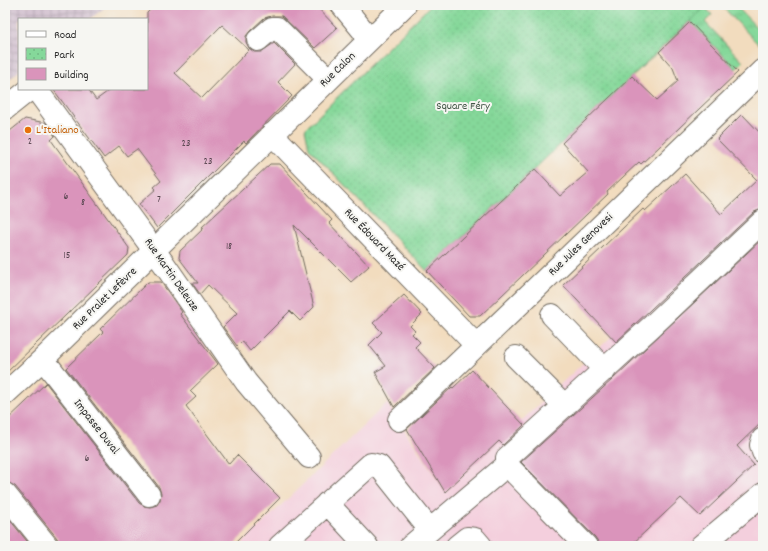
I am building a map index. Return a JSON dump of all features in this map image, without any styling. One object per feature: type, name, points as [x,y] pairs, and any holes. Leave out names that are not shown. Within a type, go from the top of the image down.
[{"type":"street","points":[[342,5],[370,38]]},
{"type":"street","name":"Rue Calon","points":[[272,134],[405,5]]},
{"type":"street","points":[[258,40],[272,28],[277,28],[328,79]]},
{"type":"street","name":"Rue Jules Genovesi","points":[[399,420],[763,70]]},
{"type":"street","points":[[5,109],[29,90]]},
{"type":"street","name":"Rue Martin Deleuze","points":[[37,90],[154,250],[246,382],[309,457]]},
{"type":"street","name":"Rue Édouard Mazé","points":[[272,134],[476,345]]},
{"type":"street","name":"Rue Pralet Lefèvre","points":[[5,394],[43,359],[272,134]]},
{"type":"street","points":[[586,546],[507,465],[507,458],[605,370],[763,221]]},
{"type":"street","points":[[552,315],[605,370]]},
{"type":"street","points":[[516,357],[565,406]]},
{"type":"street","name":"Impasse Duval","points":[[43,359],[149,495]]},
{"type":"street","points":[[763,440],[761,445],[763,452]]},
{"type":"street","points":[[280,546],[371,464],[379,466],[430,530]]},
{"type":"street","points":[[412,546],[507,465]]},
{"type":"street","points":[[5,494],[47,546]]},
{"type":"street","points":[[701,546],[763,494]]},
{"type":"street","points":[[327,503],[366,546]]},
{"type":"street","points":[[457,546],[467,538],[475,539],[481,546]]},
{"type":"shaded area","points":[[5,5],[108,5],[91,18],[18,18],[18,72],[5,83]]},
{"type":"shaded area","points":[[763,195],[763,546],[239,546],[387,403],[445,492]]},
{"type":"green space","name":"Square Féry","points":[[431,5],[704,5],[705,7],[427,271],[309,148],[305,129]]},
{"type":"green space","points":[[721,5],[735,5],[763,34],[763,45],[758,44]]},
{"type":"green space","points":[[705,7],[712,15],[705,22],[743,62],[736,69],[690,21]]},
{"type":"building","points":[[155,5],[315,5],[337,28],[315,48],[282,16],[264,18],[250,31],[246,36],[246,42],[249,48],[254,52],[261,52],[274,43],[295,64],[278,82],[292,96],[246,143],[244,141],[157,228],[139,204],[156,189],[154,187],[161,181],[137,149],[127,156],[119,146],[104,158],[54,90],[89,90],[96,100],[110,90],[148,90],[147,13]],"holes":[[[222,25],[249,50],[202,98],[175,73]]]},
{"type":"building","points":[[690,22],[738,72],[641,164],[639,162],[607,192],[608,194],[480,316],[469,316],[427,271],[535,169],[560,196],[588,172],[562,143],[632,76],[657,100],[678,81],[673,68],[659,52]]},
{"type":"building","points":[[742,114],[763,136],[763,209],[754,212],[616,342],[563,285],[643,209],[645,211],[685,174],[721,214],[757,180],[717,139]]},
{"type":"building","points":[[25,119],[46,123],[55,136],[51,140],[129,248],[128,255],[5,374],[5,135]]},
{"type":"building","points":[[270,164],[280,164],[332,220],[329,223],[369,266],[351,282],[294,225],[314,307],[300,321],[290,311],[250,351],[242,341],[237,346],[223,327],[237,313],[208,285],[200,294],[192,283],[198,283],[179,258],[180,251],[204,228],[202,227]]},
{"type":"building","points":[[763,238],[763,421],[737,446],[754,465],[700,516],[681,498],[630,546],[601,546],[595,537],[521,462],[613,379]]},
{"type":"building","points":[[148,282],[161,282],[182,312],[180,314],[218,364],[190,391],[196,397],[186,406],[229,464],[237,455],[280,498],[232,546],[59,546],[57,538],[15,486],[5,482],[5,422],[46,383],[139,503],[150,507],[157,505],[161,494],[159,487],[66,368],[103,332],[100,329]]},
{"type":"building","points":[[404,295],[422,314],[410,326],[415,331],[412,334],[420,342],[415,347],[435,368],[394,407],[375,372],[386,366],[369,345],[382,332],[373,323]]},
{"type":"building","points":[[472,370],[524,425],[503,445],[499,441],[445,492],[407,429]]},
{"type":"building","points":[[5,514],[31,546],[5,546]]},
{"type":"place","name":"L'Italiano","points":[[28,130]]}]
